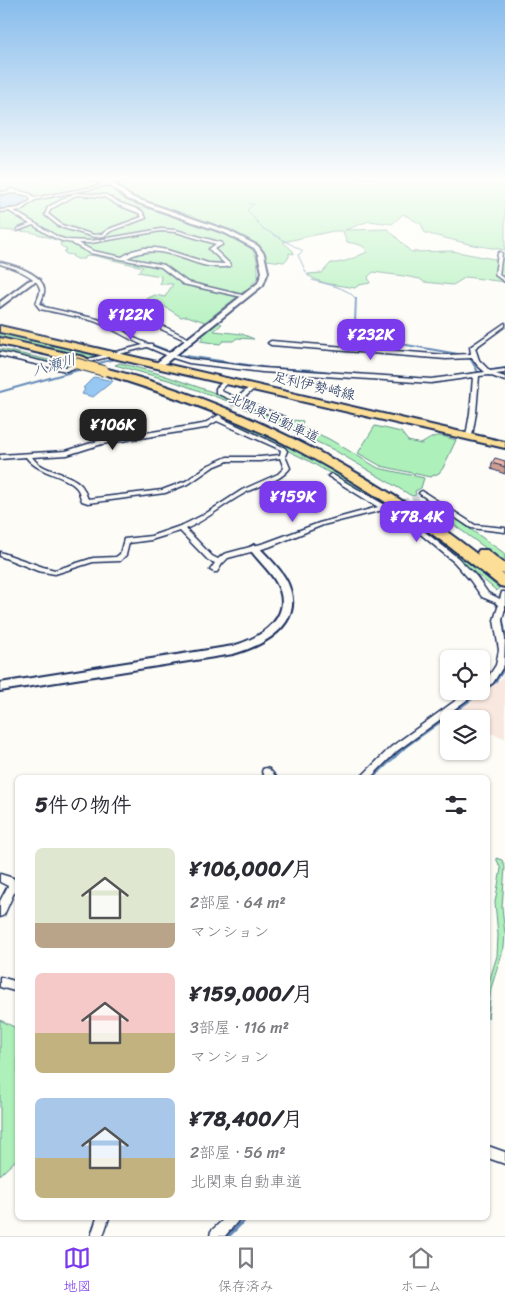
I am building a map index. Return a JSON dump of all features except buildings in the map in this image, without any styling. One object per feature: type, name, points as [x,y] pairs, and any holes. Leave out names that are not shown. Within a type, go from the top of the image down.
[{"type":"highway","name":"北関東自動車道","points":[[0,341],[204,396],[274,425],[319,448],[411,502],[505,570]]},
{"type":"highway","name":"北関東自動車道","points":[[0,346],[79,361]]},
{"type":"highway","name":"北関東自動車道","points":[[108,369],[230,414],[321,457],[418,516],[505,583]]},
{"type":"main road","name":"足利伊勢崎線","points":[[0,323],[71,339],[117,355]]},
{"type":"main road","name":"足利伊勢崎線","points":[[0,328],[505,445]]},
{"type":"street","points":[[51,235],[107,257],[123,258],[165,268],[185,283],[240,296]]},
{"type":"street","points":[[89,235],[103,235]]},
{"type":"street","points":[[113,235],[118,237]]},
{"type":"street","points":[[73,242],[91,242],[132,235]]},
{"type":"street","points":[[123,258],[138,250],[155,248],[170,251],[190,260],[220,266],[228,265],[211,249],[220,244],[188,235]]},
{"type":"street","points":[[159,364],[263,282],[265,272],[261,254],[256,247],[234,235]]},
{"type":"street","points":[[500,253],[497,275],[505,281]]},
{"type":"street","points":[[0,263],[37,280],[42,292],[38,304],[42,308],[90,318],[111,326],[130,338],[189,361],[262,370],[314,372],[361,377],[393,377],[431,381],[476,375],[485,370],[505,370]]},
{"type":"street","points":[[0,304],[30,282],[37,280]]},
{"type":"street","points":[[505,324],[474,346],[473,356],[485,370],[505,379]]},
{"type":"street","points":[[163,328],[189,340]]},
{"type":"street","points":[[271,343],[446,357],[473,356]]},
{"type":"street","points":[[0,354],[66,369],[150,345]]},
{"type":"street","points":[[469,436],[476,375]]},
{"type":"street","points":[[227,380],[217,391],[237,401],[283,418]]},
{"type":"street","points":[[237,401],[254,386]]},
{"type":"street","points":[[0,457],[67,453],[101,442],[204,426],[218,418],[284,450],[282,456],[287,468],[280,476],[263,481],[246,490],[182,528],[151,539],[126,541],[121,558],[93,560],[55,572],[41,569],[0,554]]},
{"type":"street","points":[[27,455],[39,467],[62,476],[80,488],[83,491],[84,500],[88,501],[163,492],[188,482],[211,466],[227,459],[260,459],[282,456]]},
{"type":"street","points":[[331,476],[387,507],[413,525],[463,567],[485,595],[504,601],[498,620],[503,650],[500,665],[490,681]]},
{"type":"street","points":[[423,496],[473,527],[505,530]]},
{"type":"street","points":[[214,570],[226,556],[320,524],[387,507]]},
{"type":"street","points":[[182,528],[210,558],[219,562]]},
{"type":"street","points":[[0,687],[234,650],[262,639],[282,620],[287,602],[282,583],[254,548]]},
{"type":"street","points":[[367,775],[394,749],[462,700]]},
{"type":"street","points":[[0,878],[10,881],[13,885],[0,912]]},
{"type":"street","points":[[0,982],[15,986]]},
{"type":"street","points":[[490,1153],[505,1158]]},
{"type":"street","points":[[97,1236],[102,1220]]},
{"type":"street","points":[[216,1236],[231,1220]]},
{"type":"shaded area","points":[[505,671],[505,738],[490,733],[490,710],[459,710],[473,700],[490,700],[490,687],[501,679]]},
{"type":"green space","points":[[40,235],[227,235],[253,251],[256,256],[258,277],[252,285],[205,322],[187,316],[181,317],[162,305],[146,299],[155,295],[165,297],[173,284],[160,284],[161,276],[138,272],[143,267],[91,255],[85,257],[85,259],[77,259],[73,255],[64,252],[67,249],[61,246],[60,243],[63,242]]},
{"type":"green space","points":[[239,235],[316,235],[283,242],[294,254],[289,253],[289,257],[284,262],[266,260],[262,251],[252,242]]},
{"type":"green space","points":[[344,235],[394,235],[411,252],[452,251],[505,260],[505,282],[466,277],[453,285],[424,282],[420,279],[373,272],[368,277],[370,283],[359,285],[355,288],[330,284],[312,278],[308,274],[322,273],[331,263],[345,261],[367,252],[362,246],[347,242]]},
{"type":"green space","points":[[432,235],[505,235],[505,250],[473,245]]},
{"type":"green space","points":[[217,322],[222,324],[214,331],[242,334],[254,339],[237,338],[233,341],[223,341],[220,344],[200,341],[203,337],[201,335]]},
{"type":"green space","points":[[0,331],[109,356],[91,358],[0,337]]},
{"type":"green space","points":[[0,349],[71,365],[63,367],[0,353]]},
{"type":"green space","points":[[120,363],[160,374],[230,398],[232,401],[230,402],[175,382],[115,365]]},
{"type":"green space","points":[[243,403],[279,419],[303,421],[300,428],[305,428],[329,439],[378,468],[424,478],[421,488],[415,491],[416,495],[412,496],[334,450],[237,405]]},
{"type":"green space","points":[[224,416],[324,464],[385,502],[378,501],[307,460],[223,419]]},
{"type":"green space","points":[[375,426],[401,432],[408,441],[421,444],[437,436],[456,440],[443,468],[439,473],[430,477],[381,466],[358,453]]},
{"type":"green space","points":[[421,501],[432,502],[504,553],[505,559],[502,560]]},
{"type":"green space","points":[[395,508],[448,546],[499,588],[497,591],[419,527],[390,509]]},
{"type":"green space","points":[[496,858],[502,860],[505,867],[502,907],[505,934],[504,947],[491,988],[490,998],[490,979],[497,956],[498,935],[495,902],[501,869]]},
{"type":"green space","points":[[0,1020],[15,1028],[15,1161],[0,1175]]},
{"type":"water","points":[[94,377],[113,381],[93,397],[82,394],[85,389],[83,388]]},
{"type":"waterway","points":[[274,235],[303,251],[298,255],[306,272]]},
{"type":"waterway","points":[[0,261],[17,267]]},
{"type":"waterway","points":[[33,275],[44,285],[45,293],[43,299]]},
{"type":"waterway","points":[[312,280],[336,286],[347,291],[356,299]]},
{"type":"waterway","points":[[43,298],[42,302],[45,307],[100,319],[121,328],[139,340],[166,350]]},
{"type":"waterway","points":[[356,299],[355,323],[367,338],[469,356],[478,372]]},
{"type":"waterway","points":[[179,355],[269,368],[314,370],[345,374]]},
{"type":"waterway","name":"八瀬川","points":[[96,364],[114,359]]},
{"type":"waterway","points":[[442,378],[505,368]]},
{"type":"waterway","name":"八瀬川","points":[[0,392],[82,369]]},
{"type":"waterway","points":[[370,375],[417,378]]},
{"type":"waterway","points":[[502,616],[505,634]]},
{"type":"waterway","points":[[375,775],[406,746],[495,682],[505,667]]},
{"type":"waterway","points":[[228,1236],[244,1220]]},
{"type":"tunnel","points":[[219,417],[235,403]]},
{"type":"tunnel","points":[[391,506],[420,498]]}]
